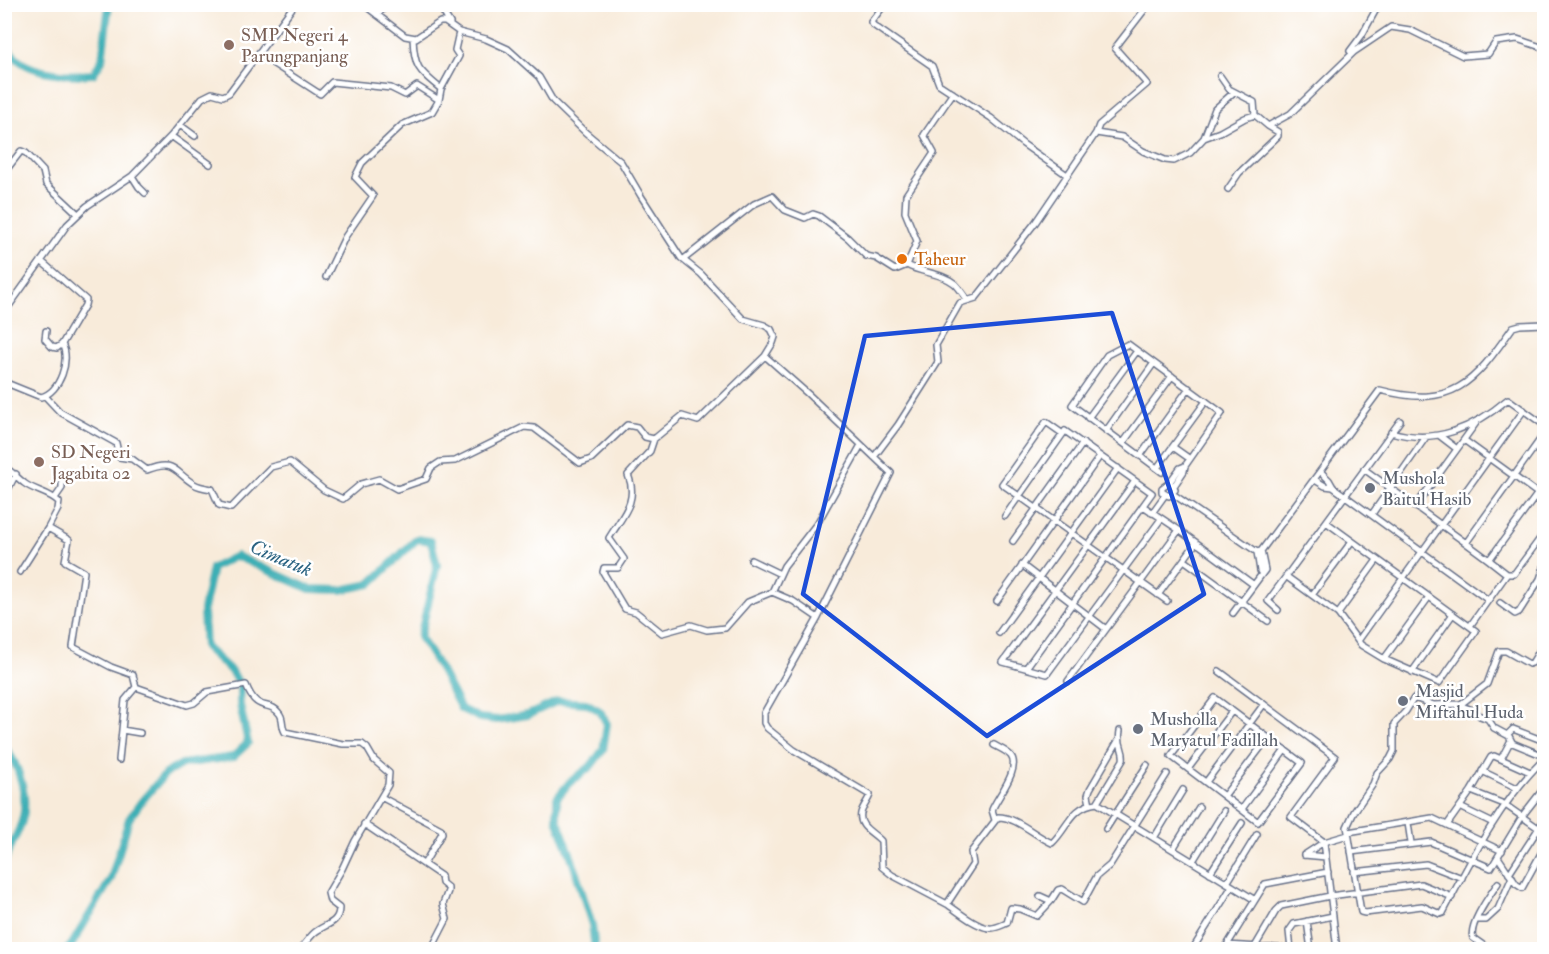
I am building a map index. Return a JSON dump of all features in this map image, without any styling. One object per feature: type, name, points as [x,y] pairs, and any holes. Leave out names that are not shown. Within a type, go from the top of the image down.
[{"type":"street","points":[[4,313],[67,225],[78,214],[132,176],[207,95],[212,93],[223,96],[229,93],[296,4]]},
{"type":"street","points":[[363,4],[405,36],[416,38],[440,22],[445,22],[459,32],[486,39],[508,49],[539,77],[553,101],[621,162],[681,258],[701,274],[743,319],[764,325],[771,329],[775,337],[774,343],[765,356],[698,421],[682,417],[654,439],[650,451],[628,475],[633,486],[632,500],[609,538],[624,559],[618,568],[604,568],[603,572],[625,609],[636,612],[662,633],[691,625],[707,630],[725,628],[748,602],[772,592],[780,574],[818,522],[861,445]]},
{"type":"street","points":[[377,15],[388,4]]},
{"type":"street","points":[[438,4],[452,27]]},
{"type":"street","points":[[885,4],[872,24],[932,66],[938,82],[1067,175]]},
{"type":"street","points":[[874,457],[898,425],[938,362],[936,345],[960,303],[976,298],[1035,224],[1102,121],[1147,84],[1115,48],[1149,4]]},
{"type":"street","points":[[1328,77],[1357,43],[1379,4]]},
{"type":"street","points":[[1268,126],[1290,114],[1359,47],[1391,27],[1410,30],[1463,56],[1488,54],[1496,42],[1512,39],[1545,48]]},
{"type":"street","points":[[326,277],[345,237],[373,196],[355,177],[362,162],[402,125],[432,112],[439,100],[441,88],[459,56],[455,50],[459,32]]},
{"type":"street","points":[[413,38],[414,61],[426,77],[441,88]]},
{"type":"street","points":[[258,54],[320,94],[332,82],[391,88],[405,95],[417,86],[439,100]]},
{"type":"street","points":[[1220,76],[1226,86],[1254,102],[1255,115],[1278,132],[1278,136],[1239,172],[1228,189]]},
{"type":"street","points":[[1096,133],[1122,137],[1143,151],[1170,161],[1186,156],[1204,138],[1215,110],[1234,92]]},
{"type":"street","points":[[684,259],[754,204],[769,196],[775,198],[785,210],[805,218],[813,214],[819,216],[848,238],[866,256],[876,258],[895,270],[907,264],[917,242],[905,212],[906,195],[934,153],[924,135],[953,93]]},
{"type":"street","points":[[1204,138],[1255,115]]},
{"type":"street","points":[[180,125],[195,136]]},
{"type":"street","points":[[171,136],[210,164]]},
{"type":"street","points":[[4,168],[11,167],[21,151],[26,153],[43,171],[46,184],[78,214]]},
{"type":"street","points":[[132,176],[138,187],[145,193]]},
{"type":"street","points":[[41,261],[86,301],[62,344],[57,348],[52,348],[45,339],[46,331]]},
{"type":"street","points":[[907,264],[918,271],[947,279],[956,284],[967,299]]},
{"type":"street","points":[[1259,551],[1315,480],[1380,390],[1412,397],[1444,394],[1459,388],[1476,376],[1513,327],[1545,324]]},
{"type":"street","points":[[45,396],[62,375],[66,355],[62,344]]},
{"type":"street","points":[[1165,495],[1162,488],[1171,485],[1184,471],[1185,466],[1222,415],[1221,411],[1128,344],[1107,355],[1072,403],[1074,408],[1159,470],[1206,401]]},
{"type":"street","points":[[1088,418],[1137,351]]},
{"type":"street","points":[[765,356],[891,474],[818,618],[764,713],[764,723],[794,750],[868,792],[870,797],[862,811],[862,822],[881,841],[882,867],[892,875],[972,920],[992,928],[1008,923],[1011,908],[1037,916],[1060,889],[1083,902],[1097,876],[1110,865],[1167,774]]},
{"type":"street","points":[[1106,431],[1154,363]]},
{"type":"street","points":[[1123,443],[1172,376]]},
{"type":"street","points":[[4,382],[36,395],[45,396],[60,412],[116,443],[119,457],[132,459],[147,470],[157,466],[173,466],[195,485],[212,489],[219,505],[231,508],[271,466],[290,462],[324,490],[343,499],[361,484],[379,479],[398,489],[426,479],[431,468],[440,462],[455,461],[524,427],[534,428],[580,463],[591,459],[627,425],[637,427],[645,436],[654,439]]},
{"type":"street","points":[[1140,456],[1189,388]]},
{"type":"street","points":[[1391,432],[1414,437],[1440,436],[1476,423],[1508,399],[1545,425]]},
{"type":"street","points":[[1358,641],[1524,410]]},
{"type":"street","points":[[1278,610],[1268,601],[1400,421]]},
{"type":"street","points":[[1063,434],[1046,422],[1002,484],[1167,601]]},
{"type":"street","points":[[1415,507],[1476,423]]},
{"type":"street","points":[[1005,516],[1065,431],[1152,493],[1026,669]]},
{"type":"street","points":[[1466,543],[1545,434]]},
{"type":"street","points":[[1440,436],[1457,448]]},
{"type":"street","points":[[1372,514],[1426,437]]},
{"type":"street","points":[[1464,440],[1514,476],[1541,491],[1545,498]]},
{"type":"street","points":[[1013,541],[1083,443]]},
{"type":"street","points":[[1173,447],[1190,459]]},
{"type":"street","points":[[997,601],[1100,456]]},
{"type":"street","points":[[4,467],[26,484],[56,498],[59,506],[20,572]]},
{"type":"street","points":[[999,633],[1118,468]]},
{"type":"street","points":[[1364,469],[1507,574],[1514,574],[1545,533]]},
{"type":"street","points":[[1321,472],[1333,487],[1488,600]]},
{"type":"street","points":[[56,498],[62,488],[62,473]]},
{"type":"street","points":[[4,497],[16,474]]},
{"type":"street","points":[[1315,480],[1325,486],[1333,487]]},
{"type":"street","points":[[1135,481],[1003,662],[1047,674],[1125,571],[1161,519]]},
{"type":"street","points":[[1171,485],[1175,490],[1173,494]]},
{"type":"street","points":[[1489,560],[1541,491]]},
{"type":"street","points":[[1152,513],[1165,495],[1173,494],[1259,551],[1265,570],[1233,613]]},
{"type":"street","points":[[1143,506],[1254,585]]},
{"type":"street","points":[[1287,577],[1338,614],[1358,641],[1384,659],[1439,683],[1475,633],[1470,626],[1326,522]]},
{"type":"street","points":[[48,528],[69,540],[65,561],[84,572],[72,646],[111,667],[133,675],[136,687]]},
{"type":"street","points":[[1068,681],[1179,530]]},
{"type":"street","points":[[1312,595],[1352,541]]},
{"type":"street","points":[[1158,595],[1196,543]]},
{"type":"street","points":[[752,560],[780,574]]},
{"type":"street","points":[[1184,560],[1268,621]]},
{"type":"street","points":[[1338,614],[1377,560]]},
{"type":"street","points":[[1022,565],[1106,629]]},
{"type":"street","points":[[1500,603],[1515,614],[1519,612],[1545,567]]},
{"type":"street","points":[[1470,626],[1507,574]]},
{"type":"street","points":[[772,592],[794,601],[818,618]]},
{"type":"street","points":[[1384,659],[1429,597]]},
{"type":"street","points":[[1412,672],[1453,614]]},
{"type":"street","points":[[1459,705],[1487,684],[1499,651],[1506,651],[1529,664],[1545,643]]},
{"type":"street","points":[[1219,671],[1335,757],[1291,817],[1324,842],[1337,950]]},
{"type":"street","points":[[136,687],[189,705],[207,692],[246,685],[254,700],[278,711],[281,715],[282,729],[286,732],[343,744],[360,744],[365,746],[374,760],[389,773],[388,785],[364,824],[328,893],[330,901],[339,908],[338,917],[314,933],[300,950]]},
{"type":"street","points":[[119,760],[125,700],[136,687]]},
{"type":"street","points":[[1215,698],[1232,711],[1302,764],[1258,822],[1171,756],[1215,698]]},
{"type":"street","points":[[1414,698],[1434,705],[1459,705],[1476,711],[1494,728],[1507,735],[1512,742],[1544,756],[1544,759],[1530,772],[1504,804],[1443,913],[1440,914],[1422,906],[1361,912],[1347,827],[1373,784],[1377,773],[1394,751],[1394,724],[1414,698]]},
{"type":"street","points":[[1206,783],[1264,704]]},
{"type":"street","points":[[1188,769],[1232,711]]},
{"type":"street","points":[[1507,735],[1513,729],[1545,741]]},
{"type":"street","points":[[122,730],[140,732]]},
{"type":"street","points":[[1120,731],[1118,741],[1090,789],[1089,795],[1093,803],[1115,814],[1255,900]]},
{"type":"street","points":[[1224,796],[1268,738]]},
{"type":"street","points":[[947,904],[973,864],[971,852],[998,818],[1005,818],[1052,843],[1072,814],[1093,803],[1123,760],[1124,753],[1118,741]]},
{"type":"street","points":[[1501,759],[1512,742]]},
{"type":"street","points":[[994,745],[1008,753],[1013,761],[1012,774],[992,810],[995,820]]},
{"type":"street","points":[[1242,809],[1285,750]]},
{"type":"street","points":[[1447,825],[1492,756],[1530,772]]},
{"type":"street","points":[[1106,829],[1147,765]]},
{"type":"street","points":[[1482,771],[1517,788]]},
{"type":"street","points":[[1351,852],[1431,842],[1489,868],[1492,867],[1523,815],[1545,788]]},
{"type":"street","points":[[1154,838],[1183,790]]},
{"type":"street","points":[[1471,791],[1504,804],[1545,832]]},
{"type":"street","points":[[381,797],[441,829],[442,833],[424,864]]},
{"type":"street","points":[[1173,849],[1199,807]]},
{"type":"street","points":[[1460,807],[1493,823]]},
{"type":"street","points":[[1193,861],[1224,811]]},
{"type":"street","points":[[1326,857],[1304,855],[1324,842],[1348,833],[1432,819],[1502,851]]},
{"type":"street","points":[[1477,920],[1486,920],[1498,909],[1511,876],[1545,820]]},
{"type":"street","points":[[1408,823],[1411,843]]},
{"type":"street","points":[[364,824],[441,876],[442,883],[448,889],[443,904],[447,919],[431,950]]},
{"type":"street","points":[[1210,873],[1242,824]]},
{"type":"street","points":[[1192,950],[1257,834]]},
{"type":"street","points":[[1498,857],[1520,888],[1545,848]]},
{"type":"street","points":[[1354,872],[1426,864],[1462,878]]},
{"type":"street","points":[[1328,872],[1265,884],[1226,947],[1291,949],[1290,928],[1294,924],[1333,916]]},
{"type":"street","points":[[1484,950],[1483,945],[1474,940],[1471,929],[1480,910],[1498,883]]},
{"type":"street","points":[[1254,948],[1276,910],[1281,906],[1330,896],[1421,884],[1452,897]]},
{"type":"street","points":[[1040,897],[1051,901]]},
{"type":"street","points":[[1307,921],[1311,950]]},
{"type":"highlighted area","points":[[1112,313],[1204,594],[987,736],[803,594],[865,336]]},
{"type":"waterway","points":[[4,43],[20,61],[35,69],[75,75],[93,74],[102,60],[109,4]]},
{"type":"waterway","name":"Cimatuk","points":[[67,950],[111,879],[129,819],[165,774],[182,764],[233,757],[248,743],[240,705],[240,684],[229,669],[205,647],[203,610],[212,568],[236,556],[310,589],[341,590],[370,584],[417,539],[431,541],[437,565],[420,637],[461,709],[480,718],[497,720],[528,715],[558,701],[586,703],[600,711],[607,724],[603,750],[590,767],[569,783],[557,798],[557,819],[592,925],[595,950]]},
{"type":"waterway","name":"Cimatuk","points":[[4,746],[18,772],[24,802],[20,826],[4,864]]},
{"type":"waterway","name":"Cimatuk","points":[[4,947],[9,950]]},
{"type":"place","name":"SMP Negeri 4 Parungpanjang","points":[[229,45]]},
{"type":"place","name":"Taheur","points":[[902,259]]},
{"type":"place","name":"SD Negeri Jagabita 02","points":[[39,462]]},
{"type":"place","name":"Mushola Baitul Hasib","points":[[1370,488]]},
{"type":"place","name":"Masjid Miftahul Huda","points":[[1403,701]]},
{"type":"place","name":"Musholla Maryatul Fadillah","points":[[1138,729]]}]
